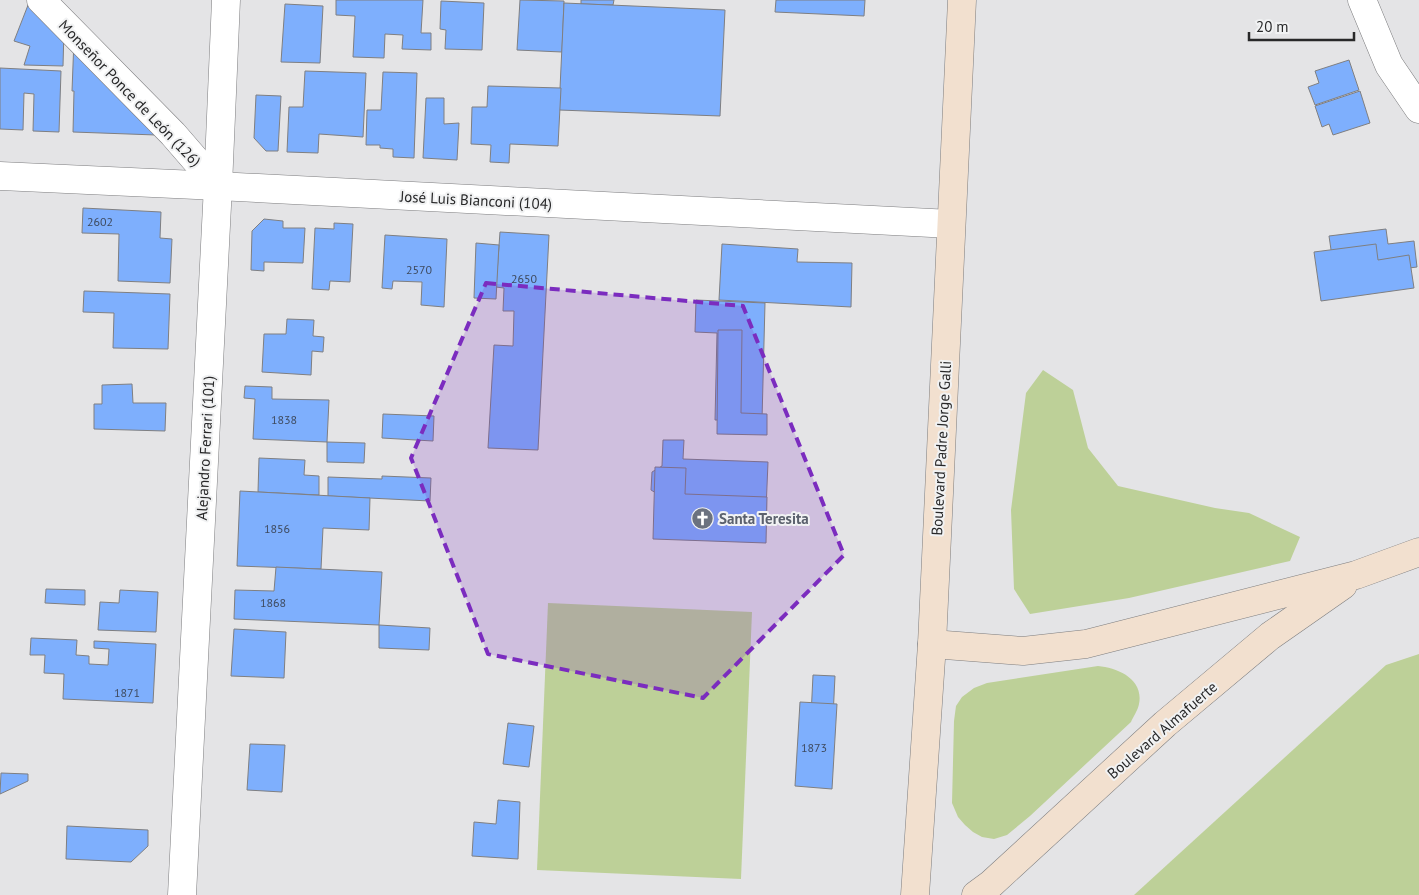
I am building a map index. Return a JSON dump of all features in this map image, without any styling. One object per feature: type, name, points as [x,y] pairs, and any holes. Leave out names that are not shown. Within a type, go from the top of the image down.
[{"type":"main road","name":"Boulevard Padre Jorge Galli","points":[[915,895],[932,644],[962,0]]},
{"type":"main road","name":"Boulevard Almafuerte","points":[[932,644],[1023,651],[1086,644],[1356,575],[1419,552]]},
{"type":"main road","name":"Boulevard Almafuerte","points":[[976,895],[992,884],[1173,718],[1270,636],[1356,575]]},
{"type":"street","name":"Monseñor Ponce de León (126)","points":[[41,0],[173,134],[218,186]]},
{"type":"street","name":"Alejandro Ferrari (101)","points":[[182,895],[226,0]]},
{"type":"street","points":[[1362,0],[1389,65],[1419,109]]},
{"type":"street","name":"José Luis Bianconi (104)","points":[[0,176],[951,224]]},
{"type":"highlighted area","points":[[486,283],[743,306],[844,555],[703,698],[488,654],[411,458]]},
{"type":"green space","points":[[1043,370],[1073,390],[1088,448],[1118,486],[1215,508],[1249,513],[1300,537],[1290,561],[1129,598],[1030,614],[1014,589],[1011,510],[1026,393]]},
{"type":"green space","points":[[548,603],[752,612],[741,879],[537,870]]},
{"type":"green space","points":[[1419,654],[1419,895],[1134,895],[1386,665]]},
{"type":"green space","points":[[1098,666],[1121,672],[1128,676],[1138,688],[1139,704],[1131,722],[1007,835],[994,839],[982,837],[973,832],[958,817],[952,803],[954,721],[956,706],[962,697],[974,688],[987,683]]},
{"type":"building","points":[[30,0],[64,29],[63,66],[24,65],[30,46],[14,41]]},
{"type":"building","points":[[336,0],[423,0],[421,33],[431,33],[431,50],[402,49],[403,35],[385,34],[384,58],[353,57],[355,16],[336,15]]},
{"type":"building","points":[[520,0],[564,1],[562,52],[517,50]]},
{"type":"building","points":[[581,0],[614,0],[613,5],[581,4]]},
{"type":"building","points":[[776,0],[865,0],[864,16],[775,12]]},
{"type":"building","points":[[441,1],[484,3],[482,50],[445,49],[446,30],[440,29]]},
{"type":"building","points":[[564,3],[725,10],[720,116],[559,110]]},
{"type":"building","points":[[285,4],[323,6],[320,63],[281,62]]},
{"type":"building","points":[[74,39],[156,135],[73,132]]},
{"type":"building","points":[[1349,60],[1359,90],[1315,105],[1308,87],[1319,83],[1315,71]]},
{"type":"building","points":[[0,68],[61,71],[59,132],[33,131],[34,94],[24,93],[23,130],[0,129]]},
{"type":"building","points":[[305,71],[366,73],[363,137],[319,134],[318,153],[287,152],[289,107],[303,107]]},
{"type":"building","points":[[383,72],[417,73],[414,158],[393,157],[393,149],[380,148],[380,145],[366,145],[367,110],[381,110]]},
{"type":"building","points":[[488,86],[561,88],[558,146],[510,144],[509,163],[490,162],[491,145],[471,144],[472,107],[487,107]]},
{"type":"building","points":[[1360,91],[1370,123],[1333,135],[1329,124],[1322,127],[1315,106]]},
{"type":"building","points":[[256,95],[281,96],[278,151],[266,151],[254,138]]},
{"type":"building","points":[[426,98],[444,98],[444,124],[459,123],[457,160],[423,158]]},
{"type":"building","points":[[83,208],[161,212],[160,238],[172,239],[170,283],[118,281],[119,234],[82,233]]},
{"type":"building","points":[[264,219],[283,221],[283,228],[305,228],[303,263],[264,262],[264,271],[251,270],[252,231]]},
{"type":"building","points":[[334,223],[353,224],[350,282],[330,281],[329,290],[312,289],[315,228],[334,229]]},
{"type":"building","points":[[1386,229],[1388,244],[1414,241],[1417,267],[1393,270],[1394,282],[1363,286],[1361,273],[1335,277],[1329,236]]},
{"type":"building","points":[[500,232],[549,235],[538,450],[488,448],[494,345],[513,346],[514,311],[503,311],[504,288],[496,287]]},
{"type":"building","points":[[385,235],[447,239],[444,307],[421,305],[422,282],[393,281],[392,289],[382,288]]},
{"type":"building","points":[[476,243],[499,245],[496,299],[474,298]]},
{"type":"building","points":[[722,244],[798,249],[797,262],[852,263],[851,307],[719,300]]},
{"type":"building","points":[[1376,244],[1378,260],[1409,255],[1414,288],[1321,301],[1314,252]]},
{"type":"building","points":[[84,291],[170,294],[168,349],[113,348],[114,313],[83,312]]},
{"type":"building","points":[[696,300],[765,303],[762,420],[715,420],[717,333],[695,332]]},
{"type":"building","points":[[287,319],[314,320],[313,336],[324,337],[323,352],[312,351],[311,375],[262,372],[264,334],[286,334]]},
{"type":"building","points":[[718,330],[742,330],[741,413],[767,414],[767,435],[717,434]]},
{"type":"building","points":[[132,384],[133,403],[166,403],[165,431],[94,429],[94,404],[102,404],[102,385]]},
{"type":"building","points":[[245,386],[272,387],[272,399],[329,400],[327,442],[253,439],[255,399],[244,398]]},
{"type":"building","points":[[383,414],[434,416],[433,441],[382,438]]},
{"type":"building","points":[[663,440],[684,440],[683,459],[768,462],[766,510],[660,506],[661,496],[651,490],[652,472],[662,466]]},
{"type":"building","points":[[327,442],[365,443],[364,463],[327,462]]},
{"type":"building","points":[[259,458],[305,460],[304,475],[319,476],[319,495],[258,492]]},
{"type":"building","points":[[655,467],[686,468],[685,494],[767,497],[766,543],[653,539]]},
{"type":"building","points":[[382,476],[431,478],[430,501],[328,496],[328,477],[382,479]]},
{"type":"building","points":[[240,491],[370,498],[369,530],[323,528],[321,569],[237,566]]},
{"type":"building","points":[[276,567],[382,572],[379,625],[234,619],[235,590],[274,591]]},
{"type":"building","points":[[46,589],[85,590],[85,605],[45,603]]},
{"type":"building","points":[[120,590],[158,592],[156,632],[98,630],[100,602],[119,603]]},
{"type":"building","points":[[379,625],[430,628],[429,650],[379,648]]},
{"type":"building","points":[[234,629],[286,632],[284,678],[231,676]]},
{"type":"building","points":[[31,638],[77,640],[76,655],[89,656],[89,664],[108,665],[109,649],[94,648],[94,641],[156,644],[153,703],[63,699],[64,674],[44,673],[45,655],[30,655]]},
{"type":"building","points":[[813,675],[835,676],[831,758],[809,757]]},
{"type":"building","points":[[800,702],[837,704],[832,789],[795,786]]},
{"type":"building","points":[[508,723],[534,726],[529,767],[503,764]]},
{"type":"building","points":[[250,744],[285,745],[282,792],[247,790]]},
{"type":"building","points":[[1,773],[28,774],[28,781],[0,794]]},
{"type":"building","points":[[498,800],[520,802],[518,859],[472,856],[474,822],[496,824]]},
{"type":"building","points":[[67,826],[148,830],[148,846],[131,862],[66,859]]},
{"type":"place","name":"Santa Teresita","points":[[703,518]]}]
